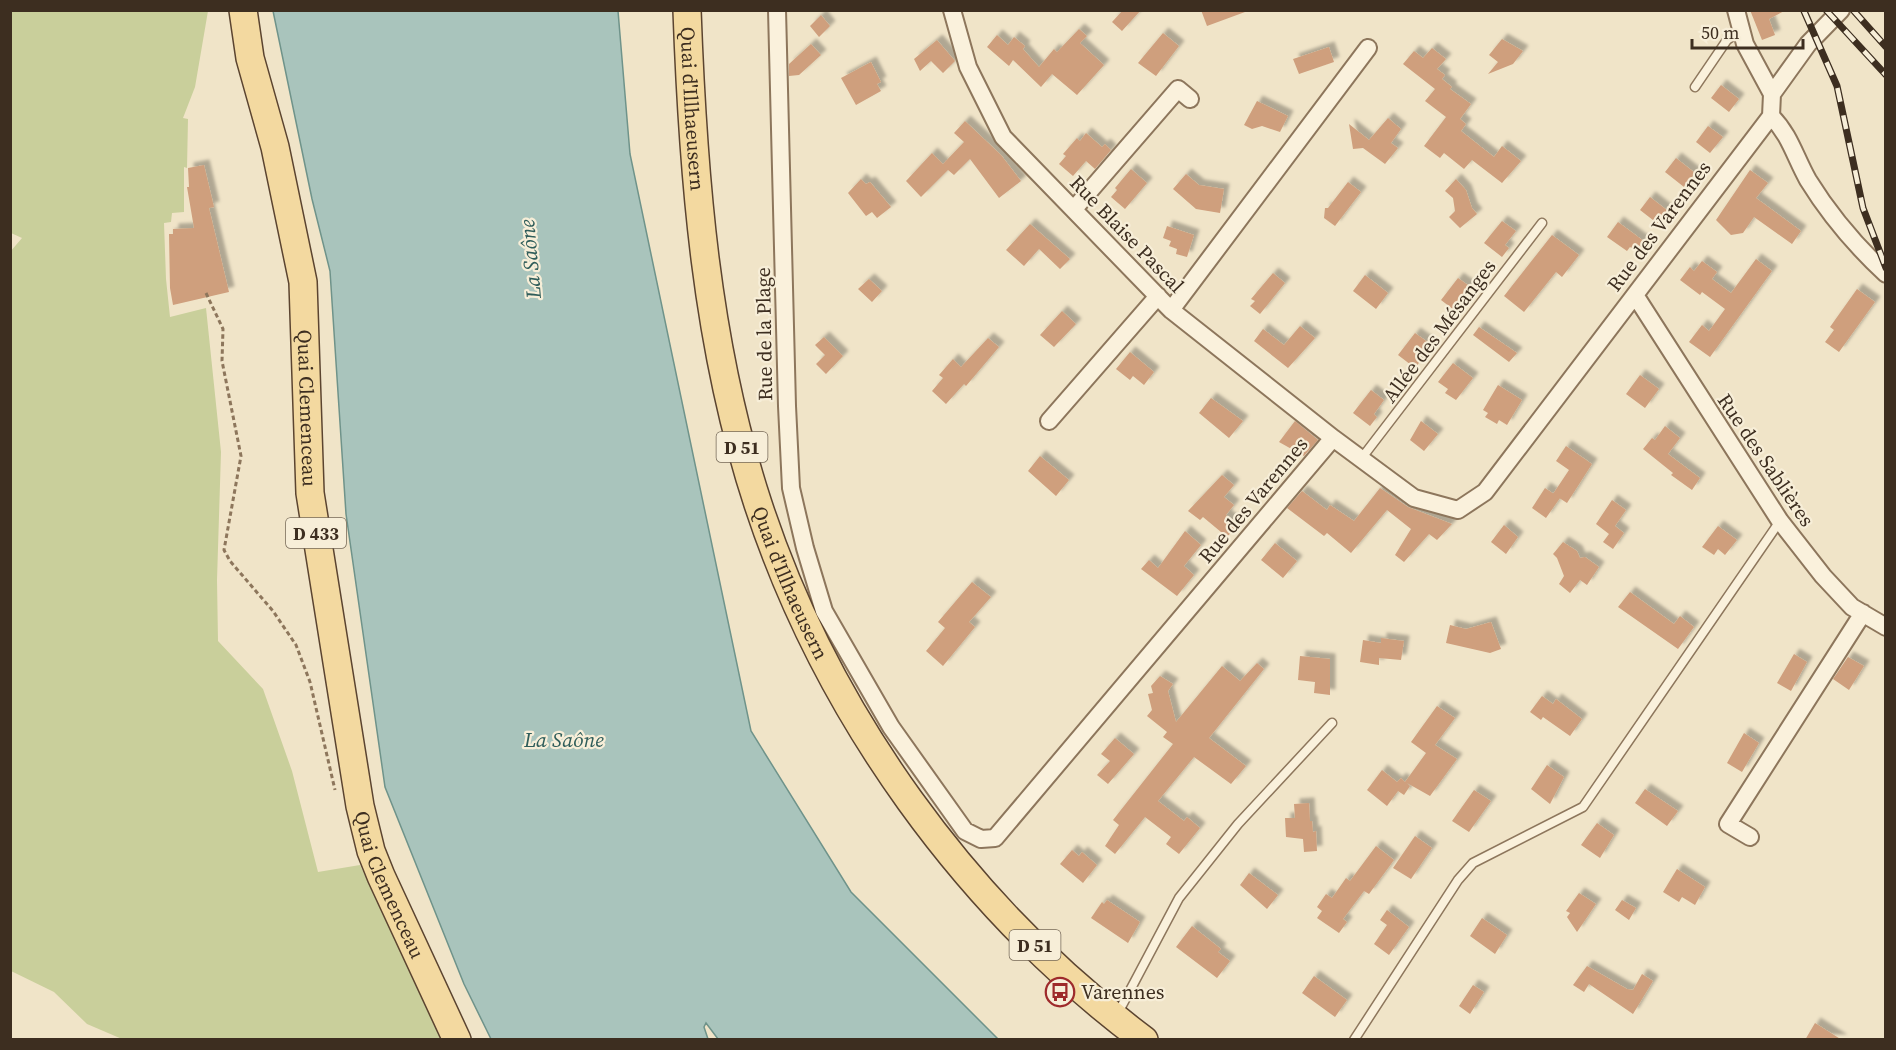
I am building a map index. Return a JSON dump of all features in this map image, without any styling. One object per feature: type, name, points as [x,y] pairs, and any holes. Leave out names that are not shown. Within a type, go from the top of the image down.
[{"type":"main road","name":"Quai Clemenceau","points":[[243,10],[251,64],[275,147],[303,282],[310,493],[360,806],[371,851],[381,876],[458,1040]]},
{"type":"main road","name":"Quai d'Illhaeusern","points":[[687,10],[698,189],[707,270],[720,345],[731,402],[757,501],[794,597],[820,654],[877,752],[945,847],[1003,914],[1113,1023],[1144,1040]]},
{"type":"street","name":"Rue de la Plage","points":[[777,10],[791,488],[805,548],[824,611],[891,727],[965,831],[981,839],[995,838]]},
{"type":"street","name":"Rue Blaise Pascal","points":[[952,10],[968,67],[1003,137],[1171,310],[1333,438]]},
{"type":"street","points":[[1736,10],[1741,30],[1763,80],[1772,94]]},
{"type":"street","points":[[1841,10],[1808,44],[1772,94],[1771,116],[1784,129],[1808,179],[1861,251],[1886,274]]},
{"type":"street","points":[[1171,310],[1368,48]]},
{"type":"street","points":[[1074,209],[1178,88],[1190,99]]},
{"type":"street","name":"Rue des Varennes","points":[[995,838],[1333,438],[1414,498],[1458,510],[1485,492],[1771,116]]},
{"type":"street","name":"Rue des Sablières","points":[[1635,295],[1780,521],[1823,576],[1852,607],[1886,627]]},
{"type":"street","points":[[1049,421],[1158,296]]},
{"type":"street","points":[[1750,837],[1728,824],[1863,614]]},
{"type":"lane","points":[[1695,87],[1727,40],[1741,30]]},
{"type":"lane","name":"Allée des Mésanges","points":[[1361,459],[1542,223]]},
{"type":"lane","points":[[1354,1040],[1458,879],[1473,864],[1583,807],[1780,521]]},
{"type":"lane","points":[[1113,1023],[1179,898],[1238,824],[1332,723]]},
{"type":"path","points":[[206,293],[222,329],[222,361],[242,456],[224,550],[230,561],[273,611],[296,645],[310,682],[337,798]]},
{"type":"green space","points":[[11,11],[208,11],[195,87],[183,118],[188,119],[187,168],[184,167],[184,212],[172,213],[171,222],[164,223],[170,317],[206,308],[221,452],[217,580],[218,641],[263,689],[292,771],[318,872],[360,865],[442,1039],[122,1039],[87,1024],[54,992],[11,971],[10,252],[22,238],[11,233]]},
{"type":"water","name":"La Saône","points":[[273,11],[618,11],[630,154],[751,731],[851,892],[998,1039],[718,1039],[706,1023],[704,1027],[708,1039],[491,1039],[464,984],[385,787],[346,514],[330,271],[312,199]]},
{"type":"building","points":[[1123,10],[1141,10],[1122,31],[1112,22]]},
{"type":"building","points":[[1201,10],[1245,10],[1245,12],[1207,26]]},
{"type":"building","points":[[1750,10],[1786,10],[1769,19],[1775,35],[1762,40]]},
{"type":"building","points":[[821,15],[830,26],[819,37],[810,26]]},
{"type":"building","points":[[1079,29],[1087,36],[1080,43],[1104,65],[1077,95],[1052,74],[1041,87],[1013,60],[1009,66],[987,47],[997,35],[1008,45],[1014,37],[1025,46],[1023,49],[1039,67],[1054,49],[1057,52]]},
{"type":"building","points":[[1163,33],[1179,46],[1156,76],[1138,63]]},
{"type":"building","points":[[1502,39],[1523,51],[1513,64],[1488,74],[1498,62],[1489,55]]},
{"type":"building","points":[[937,40],[955,61],[943,73],[931,61],[920,71],[914,59]]},
{"type":"building","points":[[811,44],[821,55],[799,75],[789,76],[789,64]]},
{"type":"building","points":[[1329,47],[1334,62],[1299,74],[1293,59]]},
{"type":"building","points":[[1432,48],[1446,59],[1437,69],[1445,75],[1442,79],[1452,87],[1450,89],[1471,104],[1460,119],[1466,124],[1461,131],[1494,157],[1502,146],[1521,161],[1502,183],[1472,160],[1464,169],[1444,153],[1440,158],[1424,146],[1446,117],[1425,101],[1435,89],[1403,64],[1414,51],[1423,58]]},
{"type":"building","points":[[871,62],[881,82],[877,84],[881,91],[856,105],[841,78]]},
{"type":"building","points":[[1721,85],[1739,99],[1729,112],[1711,98]]},
{"type":"building","points":[[1257,101],[1288,116],[1280,132],[1262,126],[1252,129],[1244,125]]},
{"type":"building","points":[[1388,118],[1401,129],[1391,143],[1398,148],[1385,164],[1363,148],[1353,149],[1349,124],[1369,140]]},
{"type":"building","points":[[965,121],[1001,155],[1021,181],[999,198],[970,159],[954,175],[948,170],[921,197],[906,181],[932,153],[943,164],[964,142],[954,133]]},
{"type":"building","points":[[1708,126],[1723,137],[1710,153],[1696,142]]},
{"type":"building","points":[[1086,133],[1102,147],[1105,144],[1111,150],[1095,169],[1086,161],[1073,176],[1059,164],[1066,156],[1063,154],[1077,138],[1080,141]]},
{"type":"building","points":[[1676,158],[1695,173],[1684,187],[1665,172]]},
{"type":"building","points":[[204,165],[214,207],[209,208],[229,292],[173,305],[170,288],[169,234],[173,234],[173,229],[194,228],[187,187],[189,187],[188,168]]},
{"type":"building","points":[[1131,169],[1147,183],[1125,209],[1111,197],[1117,190],[1115,188]]},
{"type":"building","points":[[1750,170],[1768,183],[1756,198],[1801,231],[1792,244],[1754,217],[1743,233],[1731,235],[1716,220]]},
{"type":"building","points":[[1186,174],[1199,185],[1224,189],[1220,213],[1196,209],[1173,189]]},
{"type":"building","points":[[861,179],[866,184],[870,182],[891,207],[877,218],[872,212],[866,216],[848,193]]},
{"type":"building","points":[[1456,179],[1466,190],[1472,208],[1477,214],[1460,228],[1449,217],[1455,211],[1453,198],[1445,191]]},
{"type":"building","points":[[1348,182],[1361,192],[1335,226],[1324,218],[1325,208],[1328,208]]},
{"type":"building","points":[[1650,197],[1668,211],[1658,224],[1640,210]]},
{"type":"building","points":[[1502,221],[1516,231],[1505,245],[1509,248],[1502,257],[1484,243]]},
{"type":"building","points":[[1618,222],[1645,242],[1637,252],[1630,247],[1627,251],[1607,237]]},
{"type":"building","points":[[1030,224],[1070,259],[1060,269],[1039,249],[1024,266],[1006,250]]},
{"type":"building","points":[[1167,226],[1194,235],[1187,257],[1176,254],[1177,249],[1169,246],[1171,241],[1163,238]]},
{"type":"building","points":[[1552,235],[1579,255],[1562,277],[1556,272],[1524,312],[1504,296]]},
{"type":"building","points":[[1756,259],[1772,271],[1710,357],[1689,342],[1702,325],[1709,331],[1725,309],[1702,292],[1700,295],[1680,280],[1690,267],[1694,271],[1702,261],[1717,272],[1712,279],[1731,293]]},
{"type":"building","points":[[1273,273],[1285,283],[1260,314],[1250,306],[1255,301],[1251,299]]},
{"type":"building","points":[[1365,275],[1388,293],[1376,309],[1353,291]]},
{"type":"building","points":[[1458,278],[1472,288],[1454,310],[1441,300]]},
{"type":"building","points":[[869,279],[882,291],[872,302],[858,289]]},
{"type":"building","points":[[1857,289],[1875,302],[1839,352],[1825,342],[1834,330],[1830,327]]},
{"type":"building","points":[[1062,311],[1076,324],[1054,347],[1040,335]]},
{"type":"building","points":[[1300,326],[1315,338],[1288,368],[1254,341],[1263,329],[1284,345]]},
{"type":"building","points":[[1479,327],[1517,353],[1509,362],[1473,335]]},
{"type":"building","points":[[1415,333],[1429,343],[1419,356],[1422,359],[1415,368],[1398,355]]},
{"type":"building","points":[[824,337],[843,356],[826,374],[816,364],[825,355],[815,345]]},
{"type":"building","points":[[988,338],[999,347],[966,386],[964,384],[946,404],[932,391],[943,378],[939,375],[953,359],[961,367]]},
{"type":"building","points":[[1130,352],[1154,372],[1144,385],[1133,376],[1130,380],[1116,369]]},
{"type":"building","points":[[1453,363],[1473,378],[1456,400],[1445,393],[1448,389],[1438,382]]},
{"type":"building","points":[[1640,375],[1659,389],[1645,408],[1626,394]]},
{"type":"building","points":[[1498,385],[1522,400],[1507,425],[1499,420],[1497,424],[1485,417],[1488,413],[1483,410]]},
{"type":"building","points":[[1371,390],[1384,400],[1374,414],[1377,417],[1370,426],[1353,413]]},
{"type":"building","points":[[1211,398],[1243,421],[1229,438],[1199,413]]},
{"type":"building","points":[[1295,421],[1318,440],[1304,456],[1279,442]]},
{"type":"building","points":[[1421,421],[1438,434],[1424,451],[1410,440]]},
{"type":"building","points":[[1665,426],[1680,438],[1668,454],[1700,478],[1692,490],[1671,475],[1673,473],[1643,449],[1652,438],[1655,440]]},
{"type":"building","points":[[1566,446],[1592,464],[1567,503],[1553,494],[1569,470],[1556,461]]},
{"type":"building","points":[[1040,456],[1069,480],[1056,496],[1028,471]]},
{"type":"building","points":[[1222,475],[1234,485],[1224,497],[1234,505],[1226,515],[1238,525],[1227,537],[1203,517],[1200,520],[1188,511]]},
{"type":"building","points":[[1380,488],[1408,507],[1452,524],[1437,540],[1429,534],[1404,562],[1395,555],[1411,529],[1387,510],[1351,553],[1327,533],[1324,536],[1287,508],[1302,491],[1327,510],[1330,505],[1354,521]]},
{"type":"building","points":[[1545,488],[1560,498],[1546,518],[1532,508]]},
{"type":"building","points":[[1612,500],[1626,510],[1615,526],[1624,533],[1613,549],[1603,542],[1609,534],[1596,524]]},
{"type":"building","points":[[1504,525],[1518,537],[1506,554],[1491,542]]},
{"type":"building","points":[[1718,526],[1737,540],[1725,555],[1718,549],[1714,555],[1702,547]]},
{"type":"building","points":[[1185,531],[1201,545],[1184,566],[1194,575],[1177,596],[1141,569],[1149,560],[1158,568]]},
{"type":"building","points":[[1563,542],[1577,551],[1580,558],[1585,557],[1599,567],[1587,585],[1580,580],[1570,593],[1559,584],[1564,576],[1553,554]]},
{"type":"building","points":[[1275,543],[1297,561],[1283,578],[1261,560]]},
{"type":"building","points":[[972,582],[991,597],[969,622],[975,627],[943,666],[926,651],[945,628],[938,622]]},
{"type":"building","points":[[1630,592],[1674,624],[1680,616],[1694,627],[1678,649],[1618,607]]},
{"type":"building","points":[[1491,622],[1501,649],[1490,653],[1446,643],[1450,625],[1466,629]]},
{"type":"building","points":[[1381,638],[1404,641],[1401,660],[1379,658],[1379,665],[1360,662],[1363,640],[1381,643]]},
{"type":"building","points":[[1794,654],[1807,662],[1791,691],[1777,683]]},
{"type":"building","points":[[1300,656],[1330,659],[1330,695],[1314,693],[1315,682],[1298,680]]},
{"type":"building","points":[[1848,657],[1864,666],[1849,690],[1833,679]]},
{"type":"building","points":[[1257,663],[1264,669],[1209,738],[1246,766],[1231,784],[1194,757],[1158,801],[1184,821],[1187,817],[1200,828],[1179,854],[1166,844],[1171,837],[1145,817],[1115,854],[1105,846],[1119,825],[1113,820],[1173,744],[1163,737],[1167,732],[1147,716],[1152,710],[1148,694],[1153,693],[1151,686],[1160,676],[1173,684],[1168,691],[1176,722],[1222,666],[1240,681]]},
{"type":"building","points":[[1542,696],[1553,704],[1556,699],[1582,719],[1570,736],[1543,717],[1541,720],[1530,712]]},
{"type":"building","points":[[1437,706],[1455,718],[1435,745],[1457,759],[1430,796],[1407,783],[1410,786],[1404,795],[1398,791],[1387,806],[1367,790],[1382,770],[1397,782],[1401,778],[1405,782],[1426,753],[1411,742]]},
{"type":"building","points":[[1744,733],[1759,743],[1742,772],[1727,763]]},
{"type":"building","points":[[1115,738],[1134,754],[1108,784],[1097,775],[1110,761],[1101,754]]},
{"type":"building","points":[[1547,765],[1564,777],[1550,804],[1531,789]]},
{"type":"building","points":[[1645,789],[1678,811],[1667,826],[1635,803]]},
{"type":"building","points":[[1474,790],[1491,801],[1469,832],[1452,821]]},
{"type":"building","points":[[1309,803],[1310,821],[1312,821],[1313,832],[1316,831],[1317,851],[1304,852],[1303,839],[1286,837],[1285,818],[1295,818],[1294,804]]},
{"type":"building","points":[[1597,823],[1614,835],[1600,858],[1581,845]]},
{"type":"building","points":[[1415,836],[1432,848],[1411,879],[1393,868]]},
{"type":"building","points":[[1376,846],[1394,860],[1369,894],[1364,891],[1343,919],[1347,922],[1339,933],[1317,918],[1322,911],[1317,907],[1326,894],[1332,898],[1346,878],[1350,881]]},
{"type":"building","points":[[1072,850],[1079,856],[1082,852],[1097,865],[1083,883],[1060,864]]},
{"type":"building","points":[[1677,869],[1705,887],[1695,905],[1682,897],[1679,902],[1663,892]]},
{"type":"building","points":[[1249,873],[1278,895],[1267,909],[1240,885]]},
{"type":"building","points":[[1579,893],[1596,904],[1577,932],[1567,917],[1570,913],[1566,911]]},
{"type":"building","points":[[1107,900],[1140,922],[1128,943],[1091,918],[1102,902],[1104,904]]},
{"type":"building","points":[[1622,900],[1636,908],[1629,920],[1615,910]]},
{"type":"building","points":[[1387,910],[1409,927],[1389,955],[1374,944],[1387,925],[1380,920]]},
{"type":"building","points":[[1482,918],[1507,935],[1495,954],[1470,936]]},
{"type":"building","points":[[1192,926],[1221,949],[1218,952],[1230,961],[1217,978],[1176,947]]},
{"type":"building","points":[[1587,966],[1627,989],[1633,990],[1642,974],[1653,981],[1633,1014],[1589,984],[1584,992],[1573,985]]},
{"type":"building","points":[[1314,976],[1347,1000],[1335,1017],[1302,993]]},
{"type":"building","points":[[1473,985],[1484,992],[1470,1014],[1459,1006]]},
{"type":"building","points":[[1815,1023],[1842,1040],[1805,1040]]},
{"type":"railway","points":[[1826,10],[1886,75]]},
{"type":"railway","points":[[1853,10],[1886,47]]},
{"type":"railway","points":[[1804,11],[1837,86],[1863,208],[1886,268]]},
{"type":"place","name":"Varennes","points":[[1060,992]]}]
